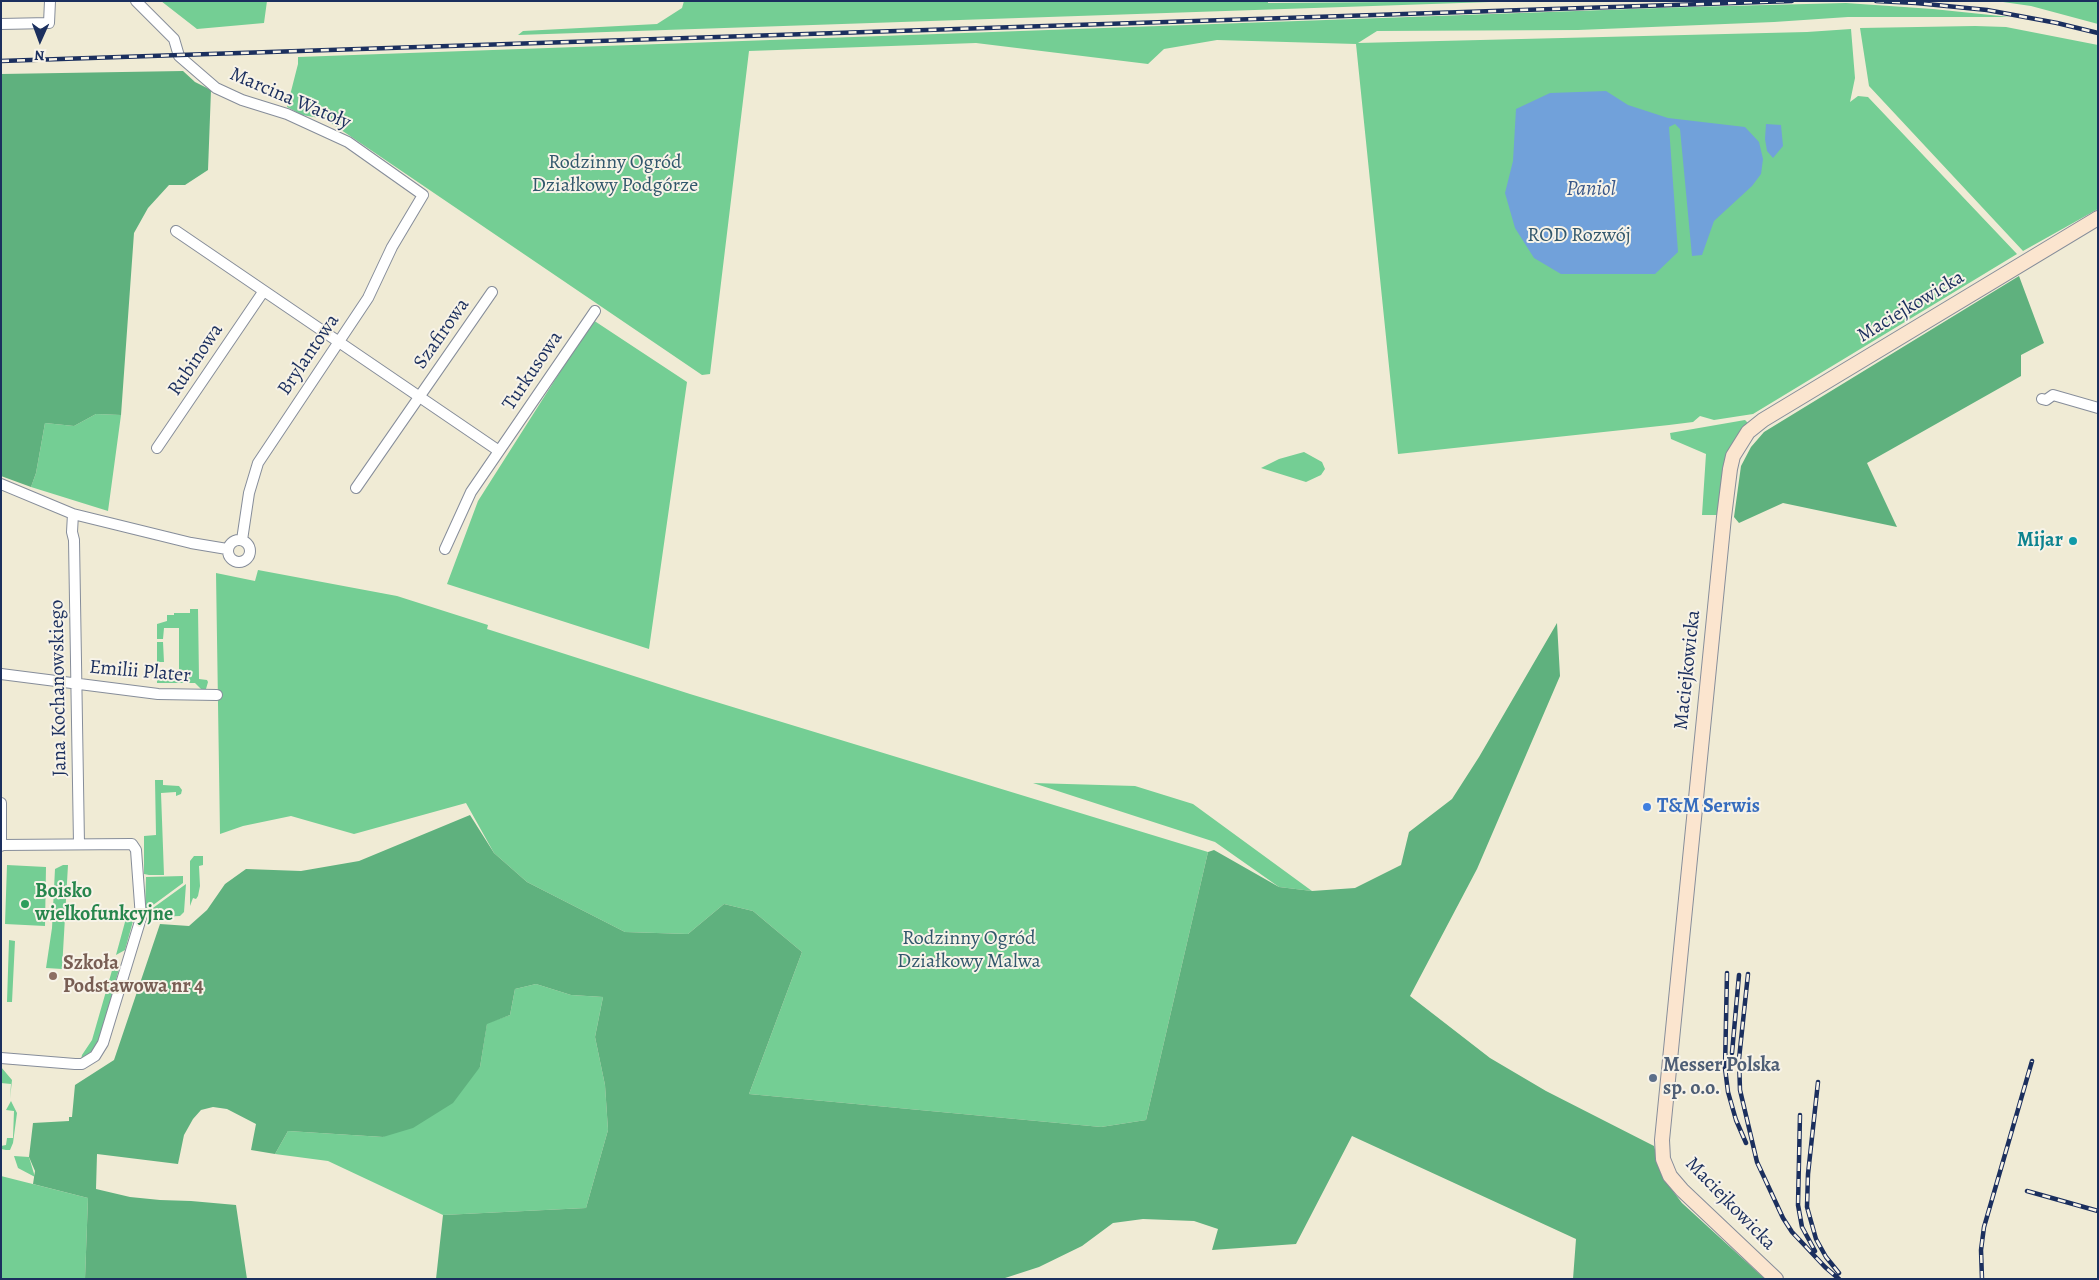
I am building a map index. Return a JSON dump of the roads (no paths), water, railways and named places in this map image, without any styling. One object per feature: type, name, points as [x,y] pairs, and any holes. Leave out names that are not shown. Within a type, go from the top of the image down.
[{"type":"street","points":[[1,24],[49,23],[50,1]]},
{"type":"street","name":"Marcina Watoły","points":[[136,1],[174,39],[178,56],[216,88],[242,100],[287,114],[348,142],[424,195]]},
{"type":"street","name":"Brylantowa","points":[[242,540],[248,493],[258,463],[368,298],[392,247],[424,195]]},
{"type":"street","name":"Maciejkowicka","points":[[1776,1279],[1682,1190],[1670,1176],[1663,1159],[1662,1140],[1724,516],[1733,456],[1748,432],[1763,420],[2098,218]]},
{"type":"street","points":[[176,231],[338,343]]},
{"type":"street","name":"Rubinowa","points":[[157,448],[263,292]]},
{"type":"street","name":"Szafirowa","points":[[356,488],[492,292]]},
{"type":"street","name":"Turkusowa","points":[[445,549],[472,492],[595,311]]},
{"type":"street","name":"Szafirowa","points":[[338,343],[420,397]]},
{"type":"street","points":[[2042,399],[2046,400],[2054,396],[2098,408]]},
{"type":"street","points":[[420,397],[499,451]]},
{"type":"street","points":[[3,488],[73,514],[190,543],[227,548]]},
{"type":"street","name":"Jana Kochanowskiego","points":[[73,514],[79,844]]},
{"type":"street","points":[[242,540],[250,549],[248,558],[245,561],[232,561],[227,548],[233,541],[242,540]]},
{"type":"street","name":"Emilii Plater","points":[[1,674],[158,694],[217,695]]},
{"type":"street","points":[[1,803],[1,845],[132,844],[136,850],[141,918],[100,1050],[95,1056],[82,1064],[1,1058]]},
{"type":"water","name":"Paniol","points":[[1606,91],[1628,105],[1668,118],[1745,127],[1759,142],[1763,159],[1761,174],[1752,186],[1714,221],[1702,255],[1692,256],[1680,129],[1675,124],[1669,127],[1678,252],[1655,274],[1561,274],[1534,258],[1515,228],[1505,193],[1513,161],[1516,109],[1550,93]]},
{"type":"water","points":[[1766,124],[1781,125],[1783,146],[1773,158],[1767,151],[1765,139]]},
{"type":"railway","points":[[1,61],[1792,1]]},
{"type":"railway","points":[[1876,1],[1987,10],[2098,33]]},
{"type":"railway","points":[[1727,973],[1725,1068],[1728,1092],[1736,1120],[1746,1143]]},
{"type":"railway","points":[[1748,974],[1739,1059],[1740,1090],[1757,1162],[1783,1218],[1792,1232],[1839,1279]]},
{"type":"railway","points":[[1732,1053],[1739,975]]},
{"type":"railway","points":[[1982,1279],[1981,1250],[1984,1227],[2032,1061]]},
{"type":"railway","points":[[1818,1082],[1808,1174],[1807,1207],[1816,1239],[1826,1257],[1839,1273]]},
{"type":"railway","points":[[1800,1115],[1798,1205],[1802,1227],[1815,1251]]},
{"type":"railway","points":[[2027,1191],[2098,1211]]},
{"type":"place","name":"Mijar","points":[[2073,541]]},
{"type":"place","name":"T&M Serwis","points":[[1647,807]]},
{"type":"place","name":"Boisko wielkofunkcyjne","points":[[25,904]]},
{"type":"place","name":"Szkoła Podstawowa nr 4","points":[[53,976]]},
{"type":"place","name":"Messer Polska sp. o.o.","points":[[1653,1078]]},
{"type":"park label","name":"Rodzinny Ogród Działkowy Podgórze","points":[[615,174]]},
{"type":"park label","name":"ROD Rozwój","points":[[1579,236]]},
{"type":"park label","name":"Rodzinny Ogród Działkowy Malwa","points":[[969,950]]}]
